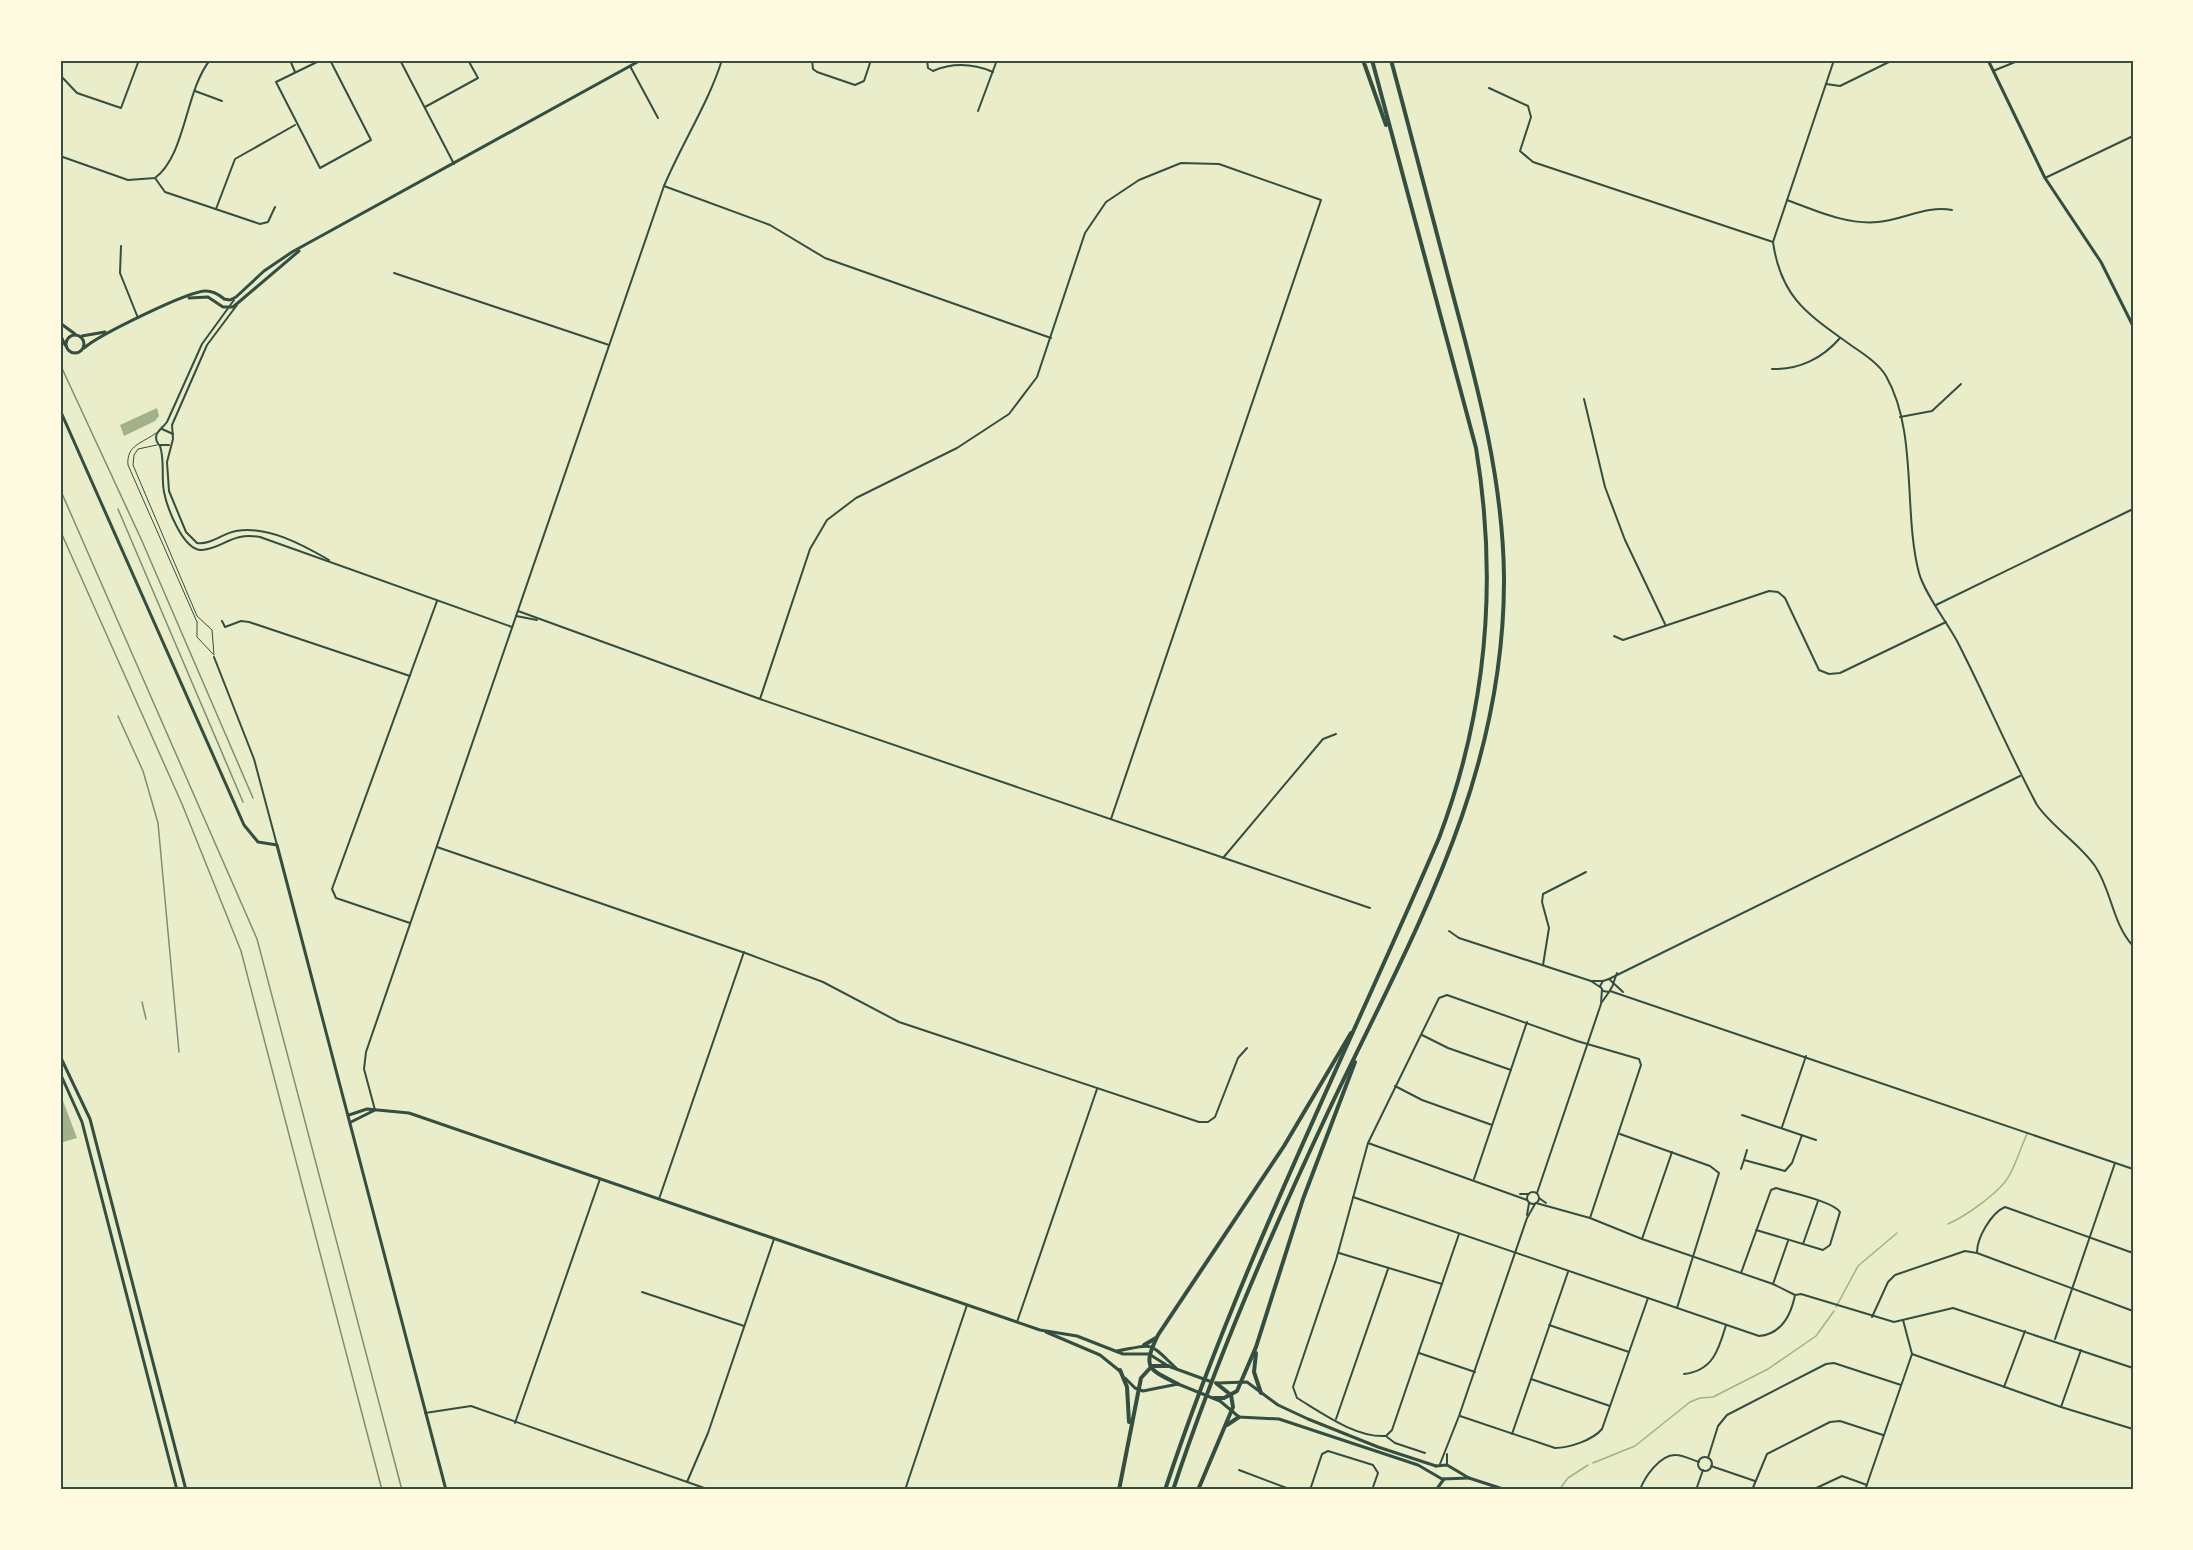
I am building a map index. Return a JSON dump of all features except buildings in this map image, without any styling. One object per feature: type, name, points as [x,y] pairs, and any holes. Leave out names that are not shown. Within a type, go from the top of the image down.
[{"type":"highway","points":[[1165,1490],[1196,1398],[1247,1270],[1439,838],[1461,776],[1482,675],[1488,616],[1486,514],[1476,448],[1415,212],[1363,60]]},
{"type":"highway","points":[[1372,60],[1394,149]]},
{"type":"highway","points":[[1173,1490],[1203,1401],[1255,1270],[1440,877],[1466,813],[1491,714],[1504,607],[1501,521],[1488,433],[1392,60]]},
{"type":"highway","points":[[1178,1384],[1157,1374],[1150,1366],[1149,1354],[1152,1346],[1284,1146],[1359,1020]]},
{"type":"highway","points":[[1214,1398],[1231,1395],[1241,1382],[1256,1347],[1303,1198],[1364,1038]]},
{"type":"highway","points":[[1144,1345],[1158,1335]]},
{"type":"highway","points":[[1256,1347],[1254,1372],[1262,1392]]},
{"type":"highway","points":[[1119,1490],[1138,1389],[1144,1373],[1150,1366],[1168,1366]]},
{"type":"highway","points":[[1120,1370],[1127,1387],[1130,1429]]},
{"type":"highway","points":[[1198,1490],[1233,1403],[1231,1395],[1216,1383]]},
{"type":"highway","points":[[1223,1429],[1239,1417]]},
{"type":"main road","points":[[60,323],[68,332],[88,337],[208,291],[230,300],[274,263],[641,60]]},
{"type":"main road","points":[[1988,60],[2044,178],[2101,262],[2133,326]]},
{"type":"main road","points":[[187,298],[208,297],[229,307],[237,304],[267,275],[303,248]]},
{"type":"main road","points":[[60,334],[70,352],[76,354],[110,330]]},
{"type":"main road","points":[[66,347],[68,338],[77,335]]},
{"type":"main road","points":[[77,335],[84,342],[84,348]]},
{"type":"main road","points":[[60,410],[244,825],[258,843],[277,845],[446,1490]]},
{"type":"main road","points":[[60,1056],[90,1119],[186,1490]]},
{"type":"main road","points":[[60,1073],[82,1122],[177,1490]]},
{"type":"main road","points":[[349,1114],[367,1109],[409,1113],[1045,1331],[1100,1355],[1120,1370],[1128,1382],[1138,1389],[1151,1390],[1178,1384],[1214,1398],[1239,1417],[1275,1417],[1435,1473],[1436,1490]]},
{"type":"main road","points":[[351,1122],[375,1110]]},
{"type":"main road","points":[[82,1122],[90,1119]]},
{"type":"main road","points":[[136,1331],[144,1329]]},
{"type":"main road","points":[[1045,1331],[1077,1336],[1128,1356],[1149,1354],[1168,1366],[1216,1383],[1252,1384],[1278,1405],[1334,1430],[1438,1465],[1447,1465],[1450,1469],[1469,1478],[1506,1490]]},
{"type":"main road","points":[[1115,1351],[1144,1345],[1152,1346],[1181,1371]]},
{"type":"main road","points":[[1435,1473],[1438,1465]]},
{"type":"main road","points":[[1436,1490],[1450,1469]]},
{"type":"main road","points":[[1437,1477],[1469,1478]]},
{"type":"street","points":[[60,75],[78,93],[121,108],[139,60]]},
{"type":"street","points":[[60,156],[128,180],[155,178],[170,162],[195,91],[210,60]]},
{"type":"street","points":[[290,60],[295,72]]},
{"type":"street","points":[[321,60],[276,82],[320,168],[371,140],[330,60]]},
{"type":"street","points":[[400,60],[454,164]]},
{"type":"street","points":[[425,107],[478,78],[468,60]]},
{"type":"street","points":[[375,1110],[365,1078],[364,1061],[664,186],[681,145],[709,94],[722,60]]},
{"type":"street","points":[[812,60],[813,69],[816,72],[855,85],[864,81],[871,60]]},
{"type":"street","points":[[927,60],[928,68],[933,71],[976,64],[993,72]]},
{"type":"street","points":[[978,111],[998,60]]},
{"type":"street","points":[[1829,60],[1834,61],[1827,84],[1773,242],[1776,265],[1788,291],[1804,311],[1868,357],[1885,375],[1896,400],[1900,417],[1920,576],[1946,622],[2021,776],[2048,821],[2095,865],[2115,917],[2133,946]]},
{"type":"street","points":[[1827,84],[1840,86],[1893,60]]},
{"type":"street","points":[[1993,71],[2020,60]]},
{"type":"street","points":[[630,66],[657,118]]},
{"type":"street","points":[[1489,88],[1528,106],[1531,117],[1520,151],[1522,156],[1533,162],[1773,242]]},
{"type":"street","points":[[195,91],[222,101]]},
{"type":"street","points":[[216,209],[235,159],[296,124]]},
{"type":"street","points":[[2044,178],[2133,136]]},
{"type":"street","points":[[760,699],[810,549],[827,520],[856,498],[957,448],[1009,414],[1036,377],[1085,233],[1106,202],[1139,180],[1181,163],[1219,164],[1321,200],[1111,819]]},
{"type":"street","points":[[155,178],[165,192],[263,224],[270,219],[274,207]]},
{"type":"street","points":[[664,186],[770,225],[825,258],[1051,338]]},
{"type":"street","points":[[1787,200],[1859,222],[1880,222],[1941,208],[1952,210]]},
{"type":"street","points":[[121,246],[120,273],[138,318]]},
{"type":"street","points":[[394,273],[609,345]]},
{"type":"street","points":[[236,297],[222,314],[196,356],[167,422],[155,439],[159,446],[165,495],[183,537],[190,546],[204,550],[232,537],[253,535],[512,627]]},
{"type":"street","points":[[224,298],[229,307],[229,314]]},
{"type":"street","points":[[218,303],[222,314]]},
{"type":"street","points":[[237,304],[207,345],[174,421],[167,462],[169,491],[186,532],[194,541],[204,543],[233,532],[256,530],[310,549],[336,564]]},
{"type":"street","points":[[1772,369],[1783,369],[1819,358],[1840,337]]},
{"type":"street","points":[[1900,417],[1932,411],[1961,384]]},
{"type":"street","points":[[1584,399],[1605,487],[1625,540],[1665,625]]},
{"type":"street","points":[[159,431],[167,429],[173,434]]},
{"type":"street","points":[[159,446],[171,443]]},
{"type":"street","points":[[1936,605],[2133,509]]},
{"type":"street","points":[[1614,636],[1623,640],[1769,591],[1778,592],[1785,598],[1820,670],[1829,674],[1840,673],[1946,622]]},
{"type":"street","points":[[411,923],[336,898],[332,889],[437,601]]},
{"type":"street","points":[[518,611],[539,621],[760,699],[1370,908]]},
{"type":"street","points":[[516,616],[539,621]]},
{"type":"street","points":[[222,621],[227,633]]},
{"type":"street","points":[[225,627],[241,621],[249,622],[410,676]]},
{"type":"street","points":[[214,657],[254,759],[277,845]]},
{"type":"street","points":[[1223,858],[1323,739],[1336,734]]},
{"type":"street","points":[[1449,931],[1459,938],[1591,981],[1609,980],[1617,974],[2021,776]]},
{"type":"street","points":[[437,847],[744,952],[823,982],[899,1022],[1199,1122],[1208,1122],[1216,1115],[1238,1058],[1247,1048]]},
{"type":"street","points":[[1543,965],[1549,928],[1542,902],[1543,894],[1586,872]]},
{"type":"street","points":[[659,1199],[744,952]]},
{"type":"street","points":[[1600,1004],[1610,991],[1617,974]]},
{"type":"street","points":[[1609,980],[1625,993]]},
{"type":"street","points":[[1591,981],[1601,989],[1625,993],[2133,1169]]},
{"type":"street","points":[[1549,1205],[1539,1198],[1537,1193],[1539,1181],[1588,1043],[1600,1004],[1603,981]]},
{"type":"street","points":[[1425,1453],[1395,1443],[1386,1436],[1378,1436],[1335,1420],[1297,1398],[1293,1387],[1338,1253],[1368,1143],[1439,998],[1447,995],[1639,1059],[1641,1065],[1620,1134],[1590,1218]]},
{"type":"street","points":[[1474,1179],[1527,1022]]},
{"type":"street","points":[[1420,1035],[1448,1048],[1511,1070]]},
{"type":"street","points":[[1782,1127],[1806,1056]]},
{"type":"street","points":[[1395,1086],[1422,1100],[1492,1125]]},
{"type":"street","points":[[1017,1322],[1098,1089]]},
{"type":"street","points":[[1742,1115],[1816,1140]]},
{"type":"street","points":[[1620,1134],[1710,1166],[1719,1173],[1677,1308]]},
{"type":"street","points":[[1744,1160],[1785,1171],[1792,1163],[1802,1135]]},
{"type":"street","points":[[1368,1143],[1517,1194],[1536,1204],[1549,1205],[1590,1218],[1795,1294],[1872,1317],[1889,1322],[1947,1308],[2054,1340],[2133,1368]]},
{"type":"street","points":[[1741,1169],[1747,1150]]},
{"type":"street","points":[[1642,1239],[1672,1152]]},
{"type":"street","points":[[2054,1340],[2115,1163]]},
{"type":"street","points":[[515,1423],[601,1179]]},
{"type":"street","points":[[1527,1218],[1530,1193],[1539,1181]]},
{"type":"street","points":[[1741,1273],[1768,1194],[1774,1188],[1835,1207],[1839,1212],[1833,1239],[1830,1245],[1823,1250],[1756,1230]]},
{"type":"street","points":[[1517,1194],[1537,1193]]},
{"type":"street","points":[[1353,1197],[1759,1336],[1767,1335],[1786,1320],[1795,1294]]},
{"type":"street","points":[[1438,1465],[1447,1451],[1527,1218],[1539,1198]]},
{"type":"street","points":[[1803,1245],[1818,1201]]},
{"type":"street","points":[[1977,1253],[1979,1238],[2002,1207],[2133,1253]]},
{"type":"street","points":[[1386,1436],[1392,1430],[1459,1234]]},
{"type":"street","points":[[687,1482],[708,1433],[774,1239]]},
{"type":"street","points":[[1773,1284],[1789,1240]]},
{"type":"street","points":[[1338,1253],[1442,1284]]},
{"type":"street","points":[[1872,1317],[1888,1282],[1895,1275],[1958,1253],[1977,1253],[2133,1311]]},
{"type":"street","points":[[1335,1420],[1388,1269]]},
{"type":"street","points":[[1512,1434],[1568,1271]]},
{"type":"street","points":[[642,1292],[744,1326]]},
{"type":"street","points":[[1459,1416],[1555,1448],[1563,1448],[1597,1435],[1610,1406],[1648,1298]]},
{"type":"street","points":[[905,1490],[967,1305]]},
{"type":"street","points":[[1865,1490],[1912,1354],[1903,1320]]},
{"type":"street","points":[[1550,1325],[1629,1352]]},
{"type":"street","points":[[1684,1374],[1705,1367],[1712,1361],[1726,1325]]},
{"type":"street","points":[[2004,1387],[2025,1331]]},
{"type":"street","points":[[2061,1407],[2080,1350]]},
{"type":"street","points":[[1419,1353],[1475,1372]]},
{"type":"street","points":[[1912,1354],[2133,1430]]},
{"type":"street","points":[[1711,1466],[1708,1458],[1718,1426],[1727,1415],[1826,1364],[1834,1363],[1901,1385]]},
{"type":"street","points":[[1531,1379],[1610,1406]]},
{"type":"street","points":[[425,1413],[471,1406],[710,1490]]},
{"type":"street","points":[[1752,1490],[1764,1458],[1771,1450],[1830,1422],[1840,1421],[1884,1435]]},
{"type":"street","points":[[1310,1490],[1322,1454],[1328,1451],[1373,1465],[1378,1473],[1372,1490]]},
{"type":"street","points":[[1447,1451],[1447,1465]]},
{"type":"street","points":[[1640,1490],[1645,1477],[1668,1456],[1677,1455],[1699,1462],[1703,1470],[1696,1490]]},
{"type":"street","points":[[1699,1462],[1701,1459],[1708,1458]]},
{"type":"street","points":[[1711,1466],[1755,1481]]},
{"type":"street","points":[[1703,1470],[1709,1470],[1711,1466]]},
{"type":"street","points":[[1239,1470],[1292,1490]]},
{"type":"street","points":[[1812,1490],[1842,1476],[1867,1485]]},
{"type":"lane","points":[[159,431],[132,448],[128,457],[128,465],[197,622],[200,641],[214,657]]},
{"type":"lane","points":[[159,446],[138,449],[134,455],[133,465],[199,620],[210,628],[214,657]]},
{"type":"shaded area","points":[[157,408],[159,416],[155,421],[124,436],[120,425]]},
{"type":"shaded area","points":[[60,1093],[77,1138],[60,1143]]},
{"type":"waterway","points":[[1948,1224],[1983,1202],[2006,1181],[2027,1134]]},
{"type":"waterway","points":[[1836,1307],[1858,1266],[1897,1233]]},
{"type":"waterway","points":[[1593,1463],[1635,1446],[1690,1402],[1713,1397],[1768,1369],[1816,1336],[1834,1311]]},
{"type":"waterway","points":[[1559,1490],[1568,1478],[1588,1465]]},
{"type":"railway","points":[[60,364],[142,541],[253,798]]},
{"type":"railway","points":[[60,489],[257,939],[402,1490]]},
{"type":"railway","points":[[118,509],[243,802]]},
{"type":"railway","points":[[60,530],[182,804],[241,951],[382,1490]]},
{"type":"railway","points":[[118,716],[143,771],[158,823],[179,1052]]},
{"type":"railway","points":[[142,1002],[146,1019]]}]
